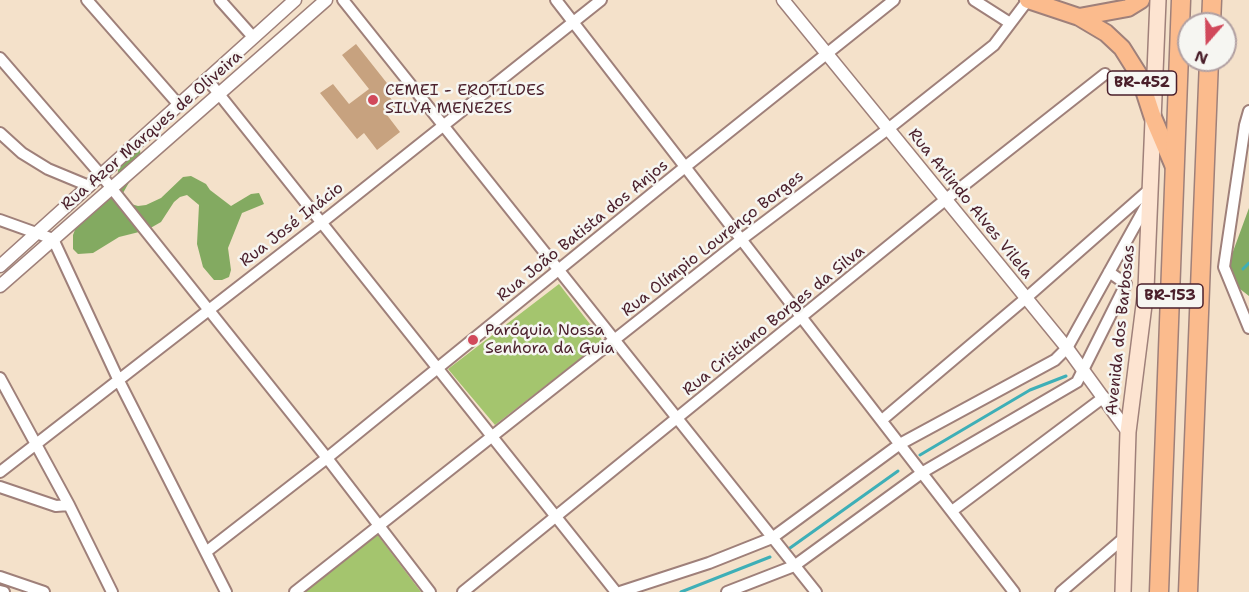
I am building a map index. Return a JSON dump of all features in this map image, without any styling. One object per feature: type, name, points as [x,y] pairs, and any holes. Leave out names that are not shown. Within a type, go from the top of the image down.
[{"type":"highway","name":"BR-452","points":[[1028,0],[1079,17],[1106,33],[1122,48],[1139,75],[1152,115],[1175,170]]},
{"type":"highway","name":"BR-452","points":[[1079,17],[1128,8],[1141,0]]},
{"type":"highway","name":"BR-153","points":[[1159,592],[1181,0]]},
{"type":"highway","name":"BR-153","points":[[1188,592],[1209,72]]},
{"type":"main road","name":"Avenida dos Barbosas","points":[[1123,592],[1128,432],[1146,289],[1158,0]]},
{"type":"street","points":[[87,0],[179,105]]},
{"type":"street","points":[[220,0],[253,38]]},
{"type":"street","points":[[295,0],[308,16]]},
{"type":"street","name":"Rua Azor Marques de Oliveira","points":[[0,266],[295,0]]},
{"type":"street","name":"Rua Azor Marques de Oliveira","points":[[0,286],[326,0]]},
{"type":"street","points":[[343,0],[816,592]]},
{"type":"street","points":[[556,0],[1014,592]]},
{"type":"street","name":"Rua José Inácio","points":[[0,472],[321,223],[601,0]]},
{"type":"street","name":"Rua Arlindo Alves Vilela","points":[[783,0],[1067,348],[1128,432]]},
{"type":"street","name":"Rua João Batista dos Anjos","points":[[206,552],[327,458],[685,166],[894,0]]},
{"type":"street","points":[[974,0],[1010,23]]},
{"type":"street","name":"Rua Olímpio Lourenço Borges","points":[[296,592],[742,239],[888,129],[994,45],[1028,0]]},
{"type":"street","points":[[0,58],[101,175],[327,458],[430,592]]},
{"type":"street","name":"Rua Cristiano Borges da Silva","points":[[463,592],[945,200],[1105,74]]},
{"type":"street","points":[[207,79],[618,592],[709,563],[772,538],[900,444],[1055,360],[1067,348],[1150,194]]},
{"type":"street","points":[[1249,111],[1224,267],[1249,328]]},
{"type":"street","points":[[0,133],[22,153],[48,169],[89,186],[112,189]]},
{"type":"street","points":[[882,420],[1150,194]]},
{"type":"street","points":[[0,220],[53,239],[119,381],[226,592]]},
{"type":"street","points":[[1109,272],[1126,284],[1146,289]]},
{"type":"street","points":[[727,592],[794,566],[923,472],[1077,382],[1126,284]]},
{"type":"street","points":[[0,378],[69,505],[112,592]]},
{"type":"street","points":[[952,511],[1104,397]]},
{"type":"street","points":[[0,487],[56,506],[69,505]]},
{"type":"street","points":[[1061,592],[1125,537]]},
{"type":"street","points":[[0,577],[44,592]]},
{"type":"green space","points":[[131,146],[140,150],[141,158],[123,193],[124,200],[131,204],[146,205],[161,198],[183,177],[191,176],[206,184],[210,190],[231,206],[251,194],[259,193],[264,204],[242,213],[228,248],[231,270],[229,277],[214,280],[203,267],[197,244],[199,205],[187,195],[174,202],[161,222],[147,230],[119,237],[93,253],[78,254],[73,249],[73,235],[79,219],[117,179],[120,155]]},
{"type":"green space","points":[[1249,208],[1249,296],[1233,279],[1231,257]]},
{"type":"green space","points":[[559,284],[603,341],[495,425],[448,369]]},
{"type":"green space","points":[[377,534],[421,592],[304,592]]},
{"type":"building","name":"CEMEI - EROTILDES SILVA MENEZES","points":[[356,44],[394,92],[389,96],[397,107],[387,115],[400,132],[377,150],[364,133],[357,139],[320,93],[333,84],[349,104],[369,89],[342,55]]},
{"type":"waterway","points":[[1243,269],[1249,263]]},
{"type":"waterway","points":[[920,455],[1030,390],[1066,376]]},
{"type":"waterway","points":[[790,548],[898,471]]},
{"type":"waterway","points":[[681,592],[770,557]]},
{"type":"place","name":"CEMEI - EROTILDES SILVA MENEZES","points":[[373,100]]},
{"type":"place","name":"Paróquia Nossa Senhora da Guia","points":[[473,340]]}]
